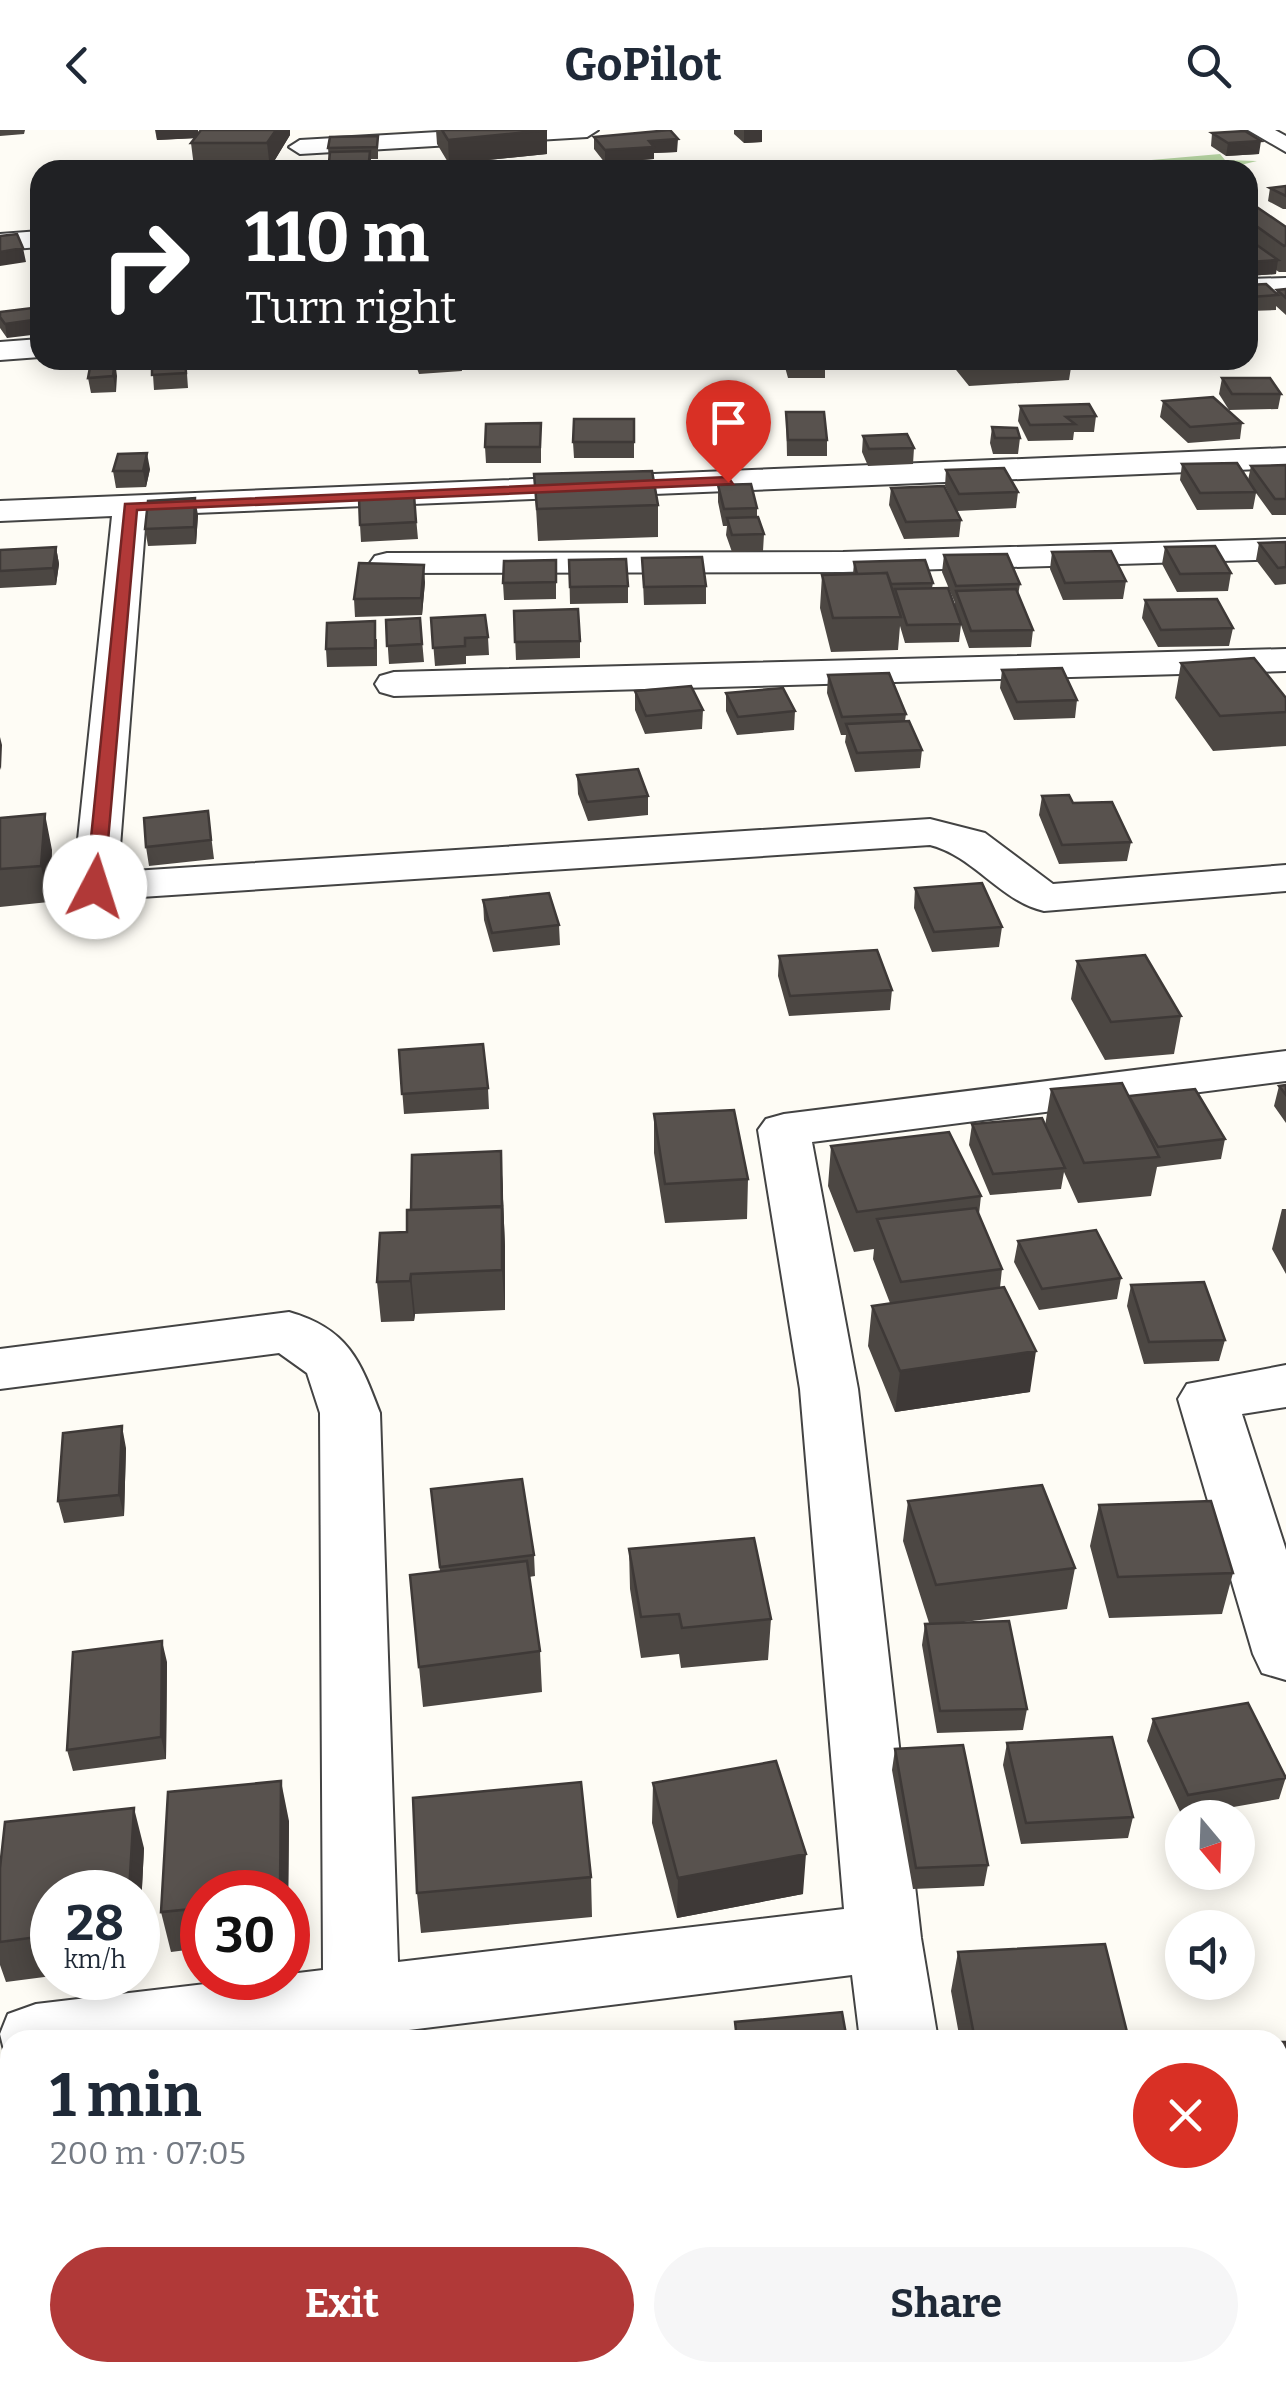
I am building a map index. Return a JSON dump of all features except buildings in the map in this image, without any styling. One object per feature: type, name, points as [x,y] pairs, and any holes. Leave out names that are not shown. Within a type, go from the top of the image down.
[{"type":"street","points":[[301,149],[587,130]]},
{"type":"street","points":[[1259,130],[1286,145]]},
{"type":"street","points":[[547,132],[569,160]]},
{"type":"street","points":[[0,242],[30,240]]},
{"type":"street","points":[[1258,287],[1286,286]]},
{"type":"street","points":[[0,350],[30,348]]},
{"type":"street","points":[[0,510],[1286,458]]},
{"type":"street","points":[[130,506],[95,887],[930,832],[970,842],[1044,898],[1286,878]]},
{"type":"street","points":[[387,564],[843,562],[1286,549]]},
{"type":"street","points":[[394,684],[1286,660]]},
{"type":"street","points":[[898,2030],[884,1938],[829,1388],[784,1130],[1286,1066]]},
{"type":"street","points":[[0,1370],[289,1332],[332,1362],[350,1413],[360,2001]]},
{"type":"street","points":[[1286,1386],[1208,1399],[1286,1654]]},
{"type":"street","points":[[119,2030],[884,1938]]},
{"type":"green space","points":[[1220,154],[1225,160],[1151,160]]},
{"type":"route","points":[[95,887],[130,506],[728,482]]}]
